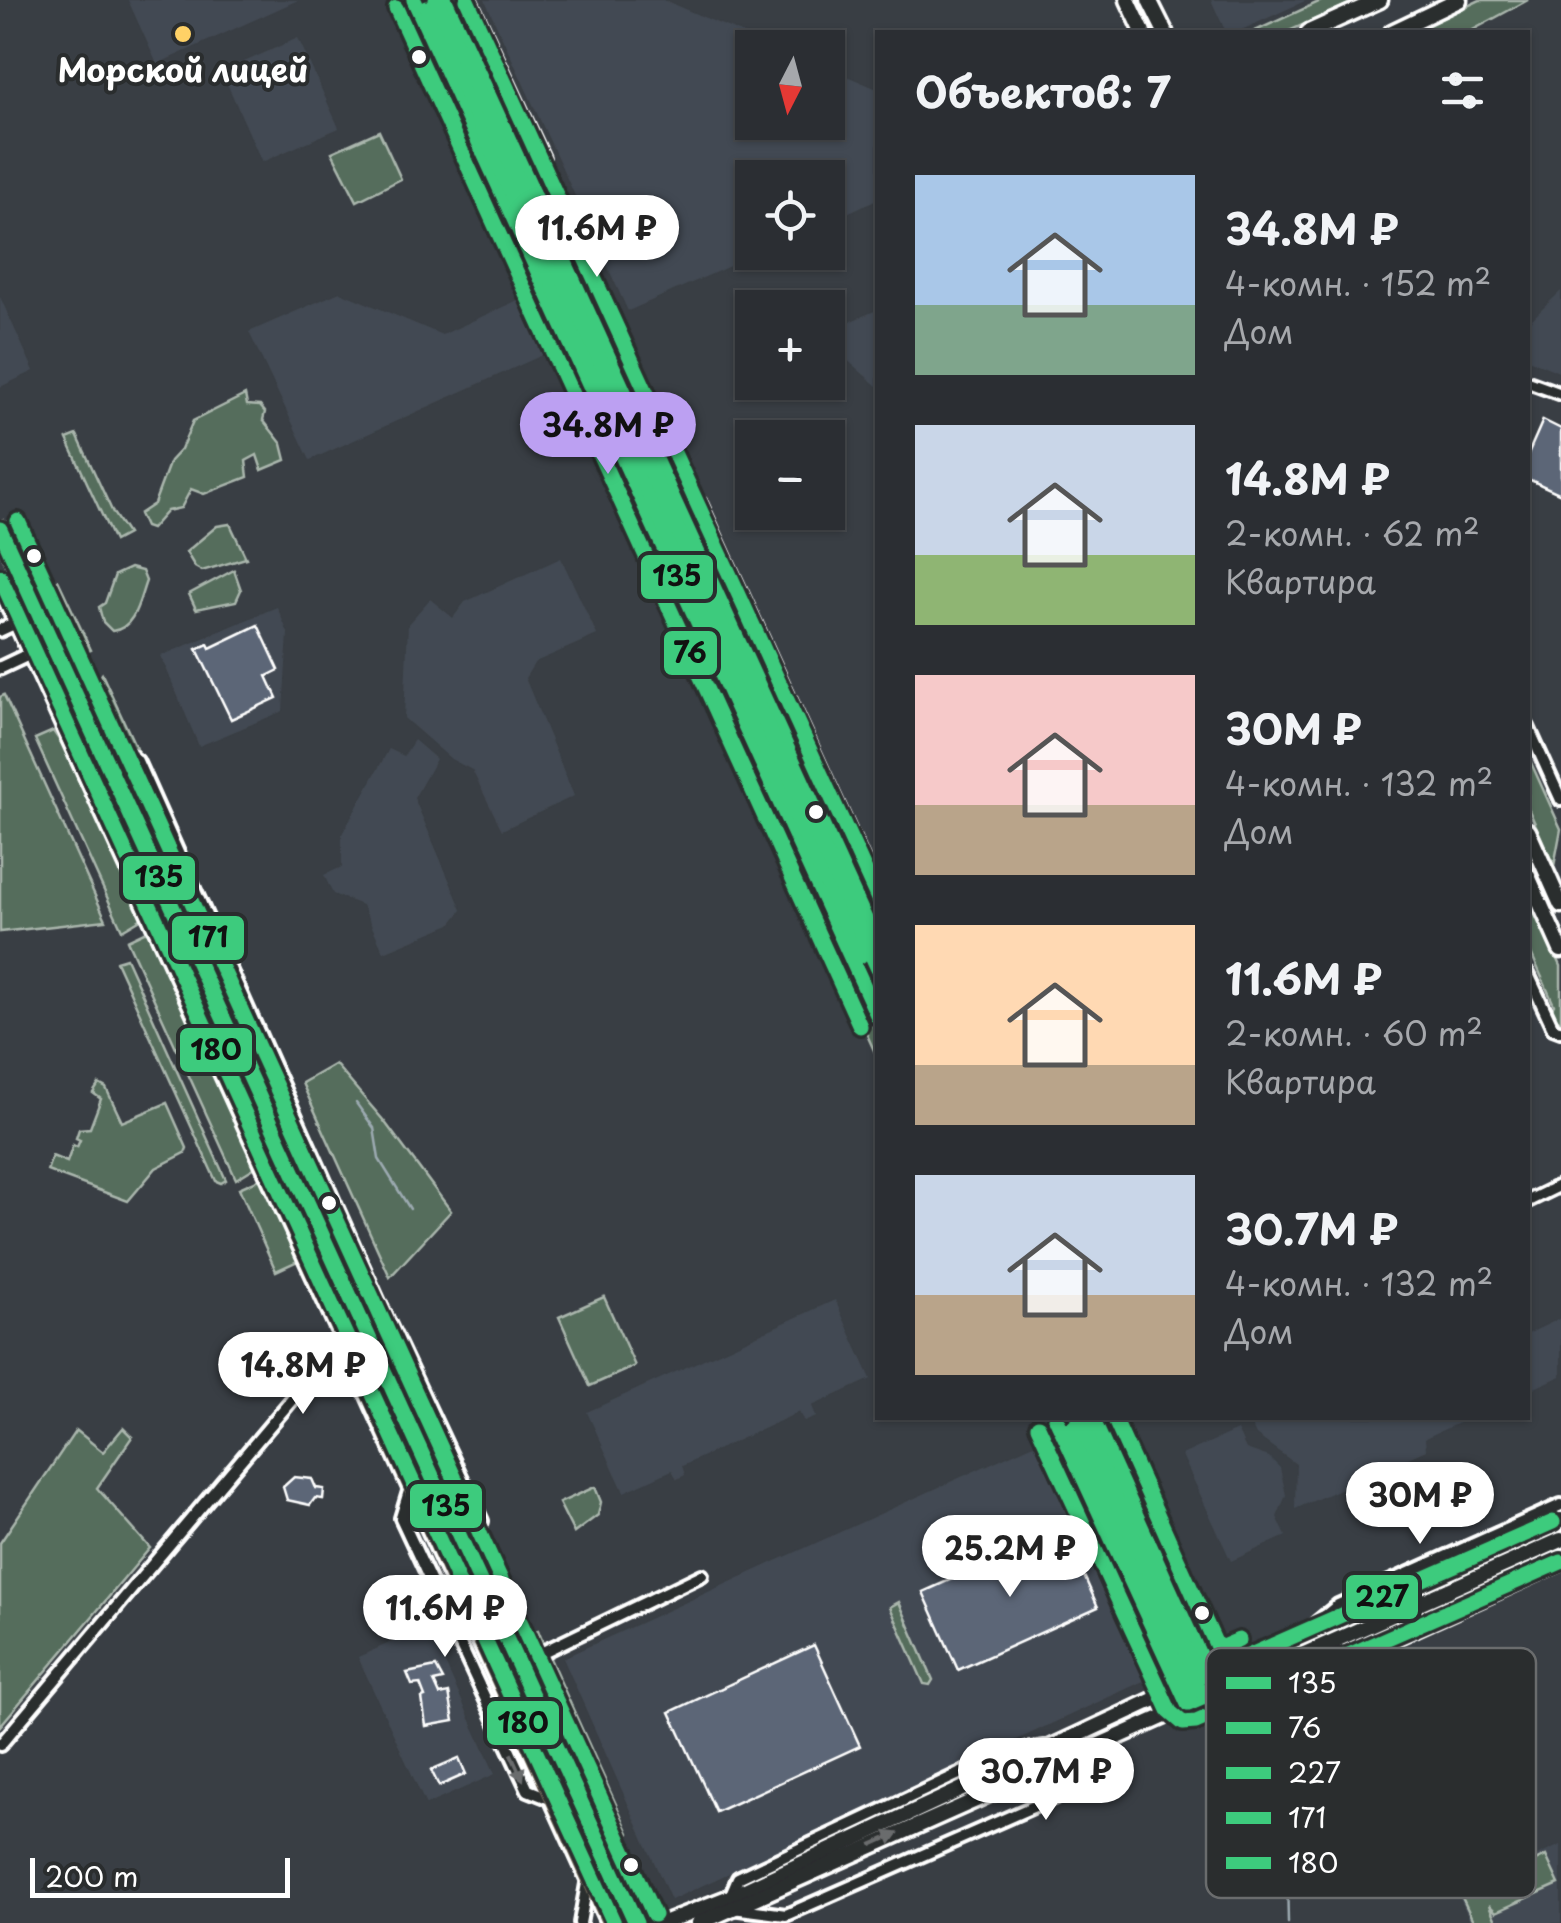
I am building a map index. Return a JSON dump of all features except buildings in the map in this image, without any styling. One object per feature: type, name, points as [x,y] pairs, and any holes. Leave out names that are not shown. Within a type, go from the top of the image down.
[{"type":"main road","points":[[1128,0],[1142,30]]},
{"type":"main road","points":[[1150,0],[1164,30]]},
{"type":"main road","points":[[1313,30],[1380,0]]},
{"type":"main road","points":[[1396,30],[1459,0]]},
{"type":"main road","points":[[0,529],[636,1923]]},
{"type":"main road","points":[[0,585],[609,1923]]},
{"type":"main road","points":[[85,771],[92,759],[106,762]]},
{"type":"main road","points":[[1530,835],[1561,905]]},
{"type":"main road","points":[[1530,880],[1561,950]]},
{"type":"main road","points":[[255,1144],[268,1147],[275,1134]]},
{"type":"main road","points":[[1271,1648],[1561,1520]]},
{"type":"main road","points":[[1315,1648],[1561,1540]]},
{"type":"main road","points":[[699,1923],[731,1902],[1206,1676]]},
{"type":"main road","points":[[663,1923],[731,1902],[1206,1696]]},
{"type":"street","points":[[414,0],[875,1011]]},
{"type":"street","points":[[445,0],[875,941]]},
{"type":"street","points":[[470,0],[542,158],[541,205]]},
{"type":"street","points":[[572,348],[600,336]]},
{"type":"street","points":[[1530,383],[1561,394]]},
{"type":"street","points":[[666,478],[700,503],[875,886]]},
{"type":"street","points":[[0,630],[39,612]]},
{"type":"street","points":[[0,668],[54,643]]},
{"type":"street","points":[[92,725],[137,761],[378,1300],[482,1521],[469,1562]]},
{"type":"street","points":[[1530,731],[1561,800]]},
{"type":"street","points":[[1530,978],[1553,1028],[1561,1030]]},
{"type":"street","points":[[1530,1199],[1561,1185]]},
{"type":"street","points":[[0,1745],[317,1370],[367,1336]]},
{"type":"street","points":[[1057,1420],[1188,1704]]},
{"type":"street","points":[[1093,1420],[1206,1671]]},
{"type":"street","points":[[1308,1632],[1338,1605],[1561,1505]]},
{"type":"street","points":[[1375,1648],[1561,1564]]},
{"type":"street","points":[[516,1665],[702,1575]]},
{"type":"street","points":[[731,1902],[786,1916],[1085,1784],[1096,1774],[1108,1740]]},
{"type":"street","points":[[580,1923],[588,1877]]},
{"type":"shaded area","name":"Морской лицей","points":[[128,0],[298,0],[157,64]]},
{"type":"shaded area","points":[[485,0],[663,0],[735,30],[735,140],[845,140],[845,75],[875,88],[875,200],[845,214],[845,160],[735,160],[735,264],[628,311]]},
{"type":"shaded area","points":[[1211,0],[1307,0],[1241,30],[1225,30]]},
{"type":"shaded area","points":[[298,38],[339,128],[262,162],[222,72]]},
{"type":"shaded area","points":[[1561,291],[1561,373],[1530,360],[1530,321]]},
{"type":"shaded area","points":[[340,292],[442,335],[525,297],[549,352],[310,460],[249,332]]},
{"type":"shaded area","points":[[0,297],[34,371],[0,387]]},
{"type":"shaded area","points":[[875,311],[875,384],[845,358],[845,324]]},
{"type":"shaded area","points":[[561,558],[597,635],[535,662],[525,678],[574,796],[502,830],[472,770],[451,759],[404,718],[408,624],[430,599],[453,618],[465,602]]},
{"type":"shaded area","points":[[277,607],[288,633],[283,711],[199,746],[161,656]]},
{"type":"shaded area","points":[[414,740],[436,759],[414,798],[462,910],[451,924],[384,952],[362,905],[333,894],[324,875],[342,867],[342,834],[389,749],[404,756]]},
{"type":"shaded area","points":[[835,1300],[871,1379],[812,1406],[816,1417],[804,1422],[799,1412],[682,1466],[685,1475],[677,1479],[672,1470],[624,1492],[587,1412]]},
{"type":"shaded area","points":[[1561,1318],[1561,1376],[1530,1390],[1530,1333]]},
{"type":"shaded area","points":[[1249,1420],[1465,1420],[1425,1438],[1426,1450],[1295,1509],[1296,1464],[1256,1435]]},
{"type":"shaded area","points":[[1237,1430],[1246,1449],[1269,1457],[1280,1468],[1286,1495],[1277,1517],[1286,1536],[1231,1561],[1182,1455]]},
{"type":"shaded area","points":[[1045,1439],[1152,1677],[671,1900],[563,1658]]},
{"type":"shaded area","points":[[428,1626],[495,1774],[426,1805],[358,1657]]},
{"type":"shaded area","points":[[1561,1845],[1561,1923],[1471,1923],[1460,1898],[1536,1898],[1536,1856]]},
{"type":"green space","points":[[1323,0],[1358,0],[1291,30],[1257,30]]},
{"type":"green space","points":[[1480,0],[1528,0],[1473,30],[1417,30]]},
{"type":"green space","points":[[442,3],[590,330],[574,338],[425,11]]},
{"type":"green space","points":[[379,131],[401,179],[357,201],[332,152]]},
{"type":"green space","points":[[460,135],[470,136],[558,342],[553,345]]},
{"type":"green space","points":[[591,347],[598,348],[631,421],[615,428],[582,355]]},
{"type":"green space","points":[[245,395],[247,405],[260,406],[265,412],[263,420],[282,444],[286,460],[262,470],[257,455],[246,461],[248,477],[204,494],[191,489],[181,508],[167,511],[151,529],[145,527],[139,514],[154,504],[170,461],[181,449],[193,421]]},
{"type":"green space","points":[[663,412],[698,492],[668,467],[647,419]]},
{"type":"green space","points":[[633,426],[828,854],[812,862],[617,433]]},
{"type":"green space","points":[[77,435],[113,513],[127,534],[114,541],[67,439]]},
{"type":"green space","points":[[624,486],[638,506],[691,622],[683,629]]},
{"type":"green space","points":[[680,495],[695,506],[706,531],[700,535],[798,753],[809,756],[817,774],[809,777],[795,755]]},
{"type":"green space","points":[[230,524],[246,558],[202,571],[195,567],[186,552],[217,526]]},
{"type":"green space","points":[[130,568],[142,571],[146,581],[131,619],[112,631],[103,622],[99,607],[105,603],[115,575]]},
{"type":"green space","points":[[234,570],[241,590],[236,601],[196,609],[189,594]]},
{"type":"green space","points":[[58,580],[91,650],[73,658],[41,588]]},
{"type":"green space","points":[[696,635],[791,843],[786,857],[686,637]]},
{"type":"green space","points":[[102,674],[136,753],[98,716],[90,690]]},
{"type":"green space","points":[[4,695],[106,920],[0,932],[0,697]]},
{"type":"green space","points":[[53,731],[71,757],[144,917],[122,930],[35,739]]},
{"type":"green space","points":[[110,745],[134,767],[166,837],[163,846],[306,1160],[298,1164]]},
{"type":"green space","points":[[1530,760],[1561,829],[1554,866],[1530,812]]},
{"type":"green space","points":[[100,768],[265,1132],[260,1135],[93,770]]},
{"type":"green space","points":[[832,862],[875,959],[875,1002],[815,870]]},
{"type":"green space","points":[[1530,897],[1561,966],[1561,1022],[1550,1012],[1554,1005],[1530,951]]},
{"type":"green space","points":[[150,932],[257,1166],[236,1179],[127,940]]},
{"type":"green space","points":[[834,947],[875,1030],[875,1053],[829,950]]},
{"type":"green space","points":[[126,958],[226,1180],[221,1183],[216,1181],[116,961]]},
{"type":"green space","points":[[335,1064],[384,1121],[451,1211],[390,1277],[302,1083]]},
{"type":"green space","points":[[99,1084],[106,1088],[122,1122],[167,1103],[187,1148],[185,1153],[156,1168],[128,1201],[47,1171],[52,1156],[67,1162],[73,1145],[77,1147],[80,1140],[76,1138],[79,1129],[90,1128],[101,1099],[93,1093]]},
{"type":"green space","points":[[263,1180],[300,1260],[276,1271],[239,1188]]},
{"type":"green space","points":[[348,1253],[449,1479],[460,1486],[476,1519],[469,1534],[340,1257]]},
{"type":"green space","points":[[604,1297],[635,1366],[590,1386],[559,1317]]},
{"type":"green space","points":[[372,1365],[625,1922],[618,1923],[365,1367]]},
{"type":"green space","points":[[1069,1420],[1086,1420],[1189,1646],[1174,1653],[1068,1425]]},
{"type":"green space","points":[[123,1428],[132,1437],[97,1488],[150,1548],[0,1726],[0,1543],[76,1430],[103,1452]]},
{"type":"green space","points":[[595,1487],[601,1502],[598,1515],[574,1533],[559,1503]]},
{"type":"green space","points":[[485,1543],[501,1574],[496,1583],[521,1636],[538,1630],[544,1645],[529,1650],[517,1644],[479,1562],[478,1553]]},
{"type":"green space","points":[[899,1602],[933,1680],[930,1685],[924,1684],[890,1607]]},
{"type":"green space","points":[[548,1654],[629,1833],[626,1841],[614,1846],[592,1812],[532,1679],[533,1665]]},
{"type":"green space","points":[[1546,1856],[1559,1884],[1536,1894],[1536,1861]]},
{"type":"green space","points":[[1462,1898],[1528,1898],[1496,1912],[1489,1905],[1497,1923],[1474,1923]]},
{"type":"waterway","points":[[356,1103],[374,1128],[379,1159],[410,1209]]},
{"type":"waterway","points":[[1287,1898],[1288,1923]]},
{"type":"transit line","name":"135","points":[[414,0],[875,1010]]},
{"type":"transit line","name":"227","points":[[436,0],[875,962]]},
{"type":"transit line","name":"135","points":[[445,0],[875,940]]},
{"type":"transit line","name":"227","points":[[467,0],[875,892]]},
{"type":"transit line","name":"76","points":[[396,8],[860,1026]]},
{"type":"transit line","name":"76","points":[[427,8],[860,956]]},
{"type":"transit line","name":"171","points":[[18,521],[654,1915]]},
{"type":"transit line","name":"135","points":[[0,529],[636,1923]]},
{"type":"transit line","name":"180","points":[[0,577],[614,1923]]},
{"type":"transit line","name":"135","points":[[1057,1420],[1188,1704],[1206,1696]]},
{"type":"transit line","name":"227","points":[[1079,1420],[1198,1678],[1206,1674]]},
{"type":"transit line","name":"135","points":[[1093,1420],[1206,1670]]},
{"type":"transit line","name":"227","points":[[1115,1420],[1218,1648]]},
{"type":"transit line","name":"76","points":[[1038,1426],[1170,1712],[1183,1723],[1206,1718]]},
{"type":"transit line","name":"76","points":[[1074,1426],[1192,1687],[1206,1693]]},
{"type":"transit line","name":"227","points":[[1266,1648],[1553,1522]]},
{"type":"transit line","name":"76","points":[[1365,1648],[1561,1562]]},
{"type":"transit line","name":"227","points":[[1220,1648],[1239,1640]]},
{"type":"place","name":"Морской лицей","points":[[183,34]]}]
